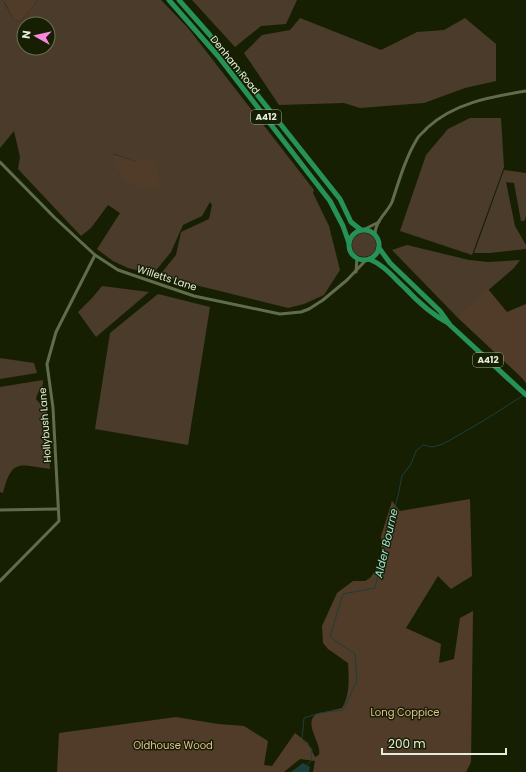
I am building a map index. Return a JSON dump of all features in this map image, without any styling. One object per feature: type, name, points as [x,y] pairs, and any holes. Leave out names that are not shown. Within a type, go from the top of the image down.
[{"type":"main road","name":"Denham Road","points":[[169,0],[218,56],[330,201],[343,226],[349,243]]},
{"type":"main road","name":"Denham Road","points":[[179,0],[209,34],[340,199],[351,222],[363,230]]},
{"type":"main road","points":[[363,230],[375,234],[378,239],[379,248],[376,255],[367,260],[357,258],[350,252],[349,243],[352,235],[363,230]]},
{"type":"main road","name":"A412","points":[[379,248],[390,263],[440,311],[450,325],[526,395]]},
{"type":"main road","name":"A412","points":[[367,260],[382,266],[415,299],[436,317],[450,325]]},
{"type":"street","points":[[375,234],[375,230],[379,222],[391,204],[406,159],[418,137],[437,119],[461,105],[492,97],[526,91]]},
{"type":"street","name":"Willetts Lane","points":[[0,162],[54,217],[95,255],[118,270],[194,296],[280,314],[301,312],[309,309],[335,290],[356,272],[367,260]]},
{"type":"street","points":[[363,230],[379,222]]},
{"type":"street","name":"Hollybush Lane","points":[[0,581],[59,521],[57,509],[53,408],[47,364],[56,332],[95,255]]},
{"type":"street","points":[[356,272],[357,258]]},
{"type":"street","points":[[0,510],[57,509]]},
{"type":"shaded area","points":[[0,0],[7,0],[4,2],[14,20],[16,21],[16,56],[56,56],[56,16],[25,16],[38,0],[161,0],[188,28],[314,190],[313,193],[329,226],[340,270],[324,295],[304,304],[288,308],[159,276],[176,255],[181,232],[209,219],[212,205],[210,202],[202,216],[183,225],[171,252],[153,274],[128,268],[113,261],[97,249],[120,213],[108,205],[91,228],[81,236],[18,169],[20,157],[14,131],[0,148]],"holes":[[[113,154],[135,161],[119,175]]]},
{"type":"shaded area","points":[[192,0],[297,0],[286,24],[261,26],[235,47]]},
{"type":"shaded area","points":[[300,18],[381,50],[417,32],[444,30],[465,18],[496,44],[496,81],[465,88],[424,103],[360,108],[344,103],[279,105],[244,53],[262,35],[290,30]]},
{"type":"shaded area","points":[[470,118],[501,118],[504,167],[472,255],[400,231],[426,155],[448,129]]},
{"type":"shaded area","points":[[504,170],[526,173],[526,217],[524,221],[521,221],[514,183],[506,182],[515,226],[526,245],[526,249],[474,253]]},
{"type":"shaded area","points":[[364,233],[373,236],[376,245],[373,254],[364,257],[355,254],[352,245],[355,236]]},
{"type":"shaded area","points":[[407,245],[469,260],[488,262],[520,260],[514,268],[457,317],[392,250]]},
{"type":"shaded area","points":[[102,286],[149,292],[96,337],[78,312]]},
{"type":"shaded area","points":[[158,294],[210,307],[188,445],[95,429],[110,333]]},
{"type":"shaded area","points":[[0,358],[34,363],[37,373],[0,379]]},
{"type":"shaded area","points":[[43,380],[36,399],[47,412],[50,469],[31,466],[18,466],[10,474],[3,493],[0,492],[0,387]]},
{"type":"green space","points":[[38,0],[25,16],[16,16],[16,21],[14,20],[4,1]]},
{"type":"green space","points":[[112,154],[135,161],[145,159],[155,160],[160,182],[159,190],[129,185],[119,175]]},
{"type":"green space","points":[[488,289],[507,312],[526,304],[526,383],[457,317]]},
{"type":"green space","name":"Long Coppice","points":[[470,499],[472,576],[451,589],[438,576],[406,628],[441,644],[439,663],[454,659],[460,618],[473,611],[471,762],[466,772],[313,772],[315,761],[300,759],[284,772],[57,772],[59,733],[176,717],[218,724],[244,726],[268,741],[264,765],[272,766],[295,733],[308,743],[315,757],[319,755],[318,745],[311,723],[313,718],[316,714],[342,708],[345,703],[348,686],[348,663],[328,649],[323,643],[322,626],[337,593],[353,581],[365,581],[370,578],[382,562],[381,536],[392,501],[400,511]]},
{"type":"water","points":[[303,763],[310,767],[309,772],[291,772]]},
{"type":"waterway","name":"Alder Bourne","points":[[306,766],[311,761],[312,749],[302,739],[304,718],[320,713],[343,710],[357,681],[355,654],[330,637],[343,594],[375,588],[402,476],[411,464],[416,451],[423,445],[432,447],[443,444],[524,395]]},
{"type":"park label","name":"Oldhouse Wood","points":[[173,745]]}]
